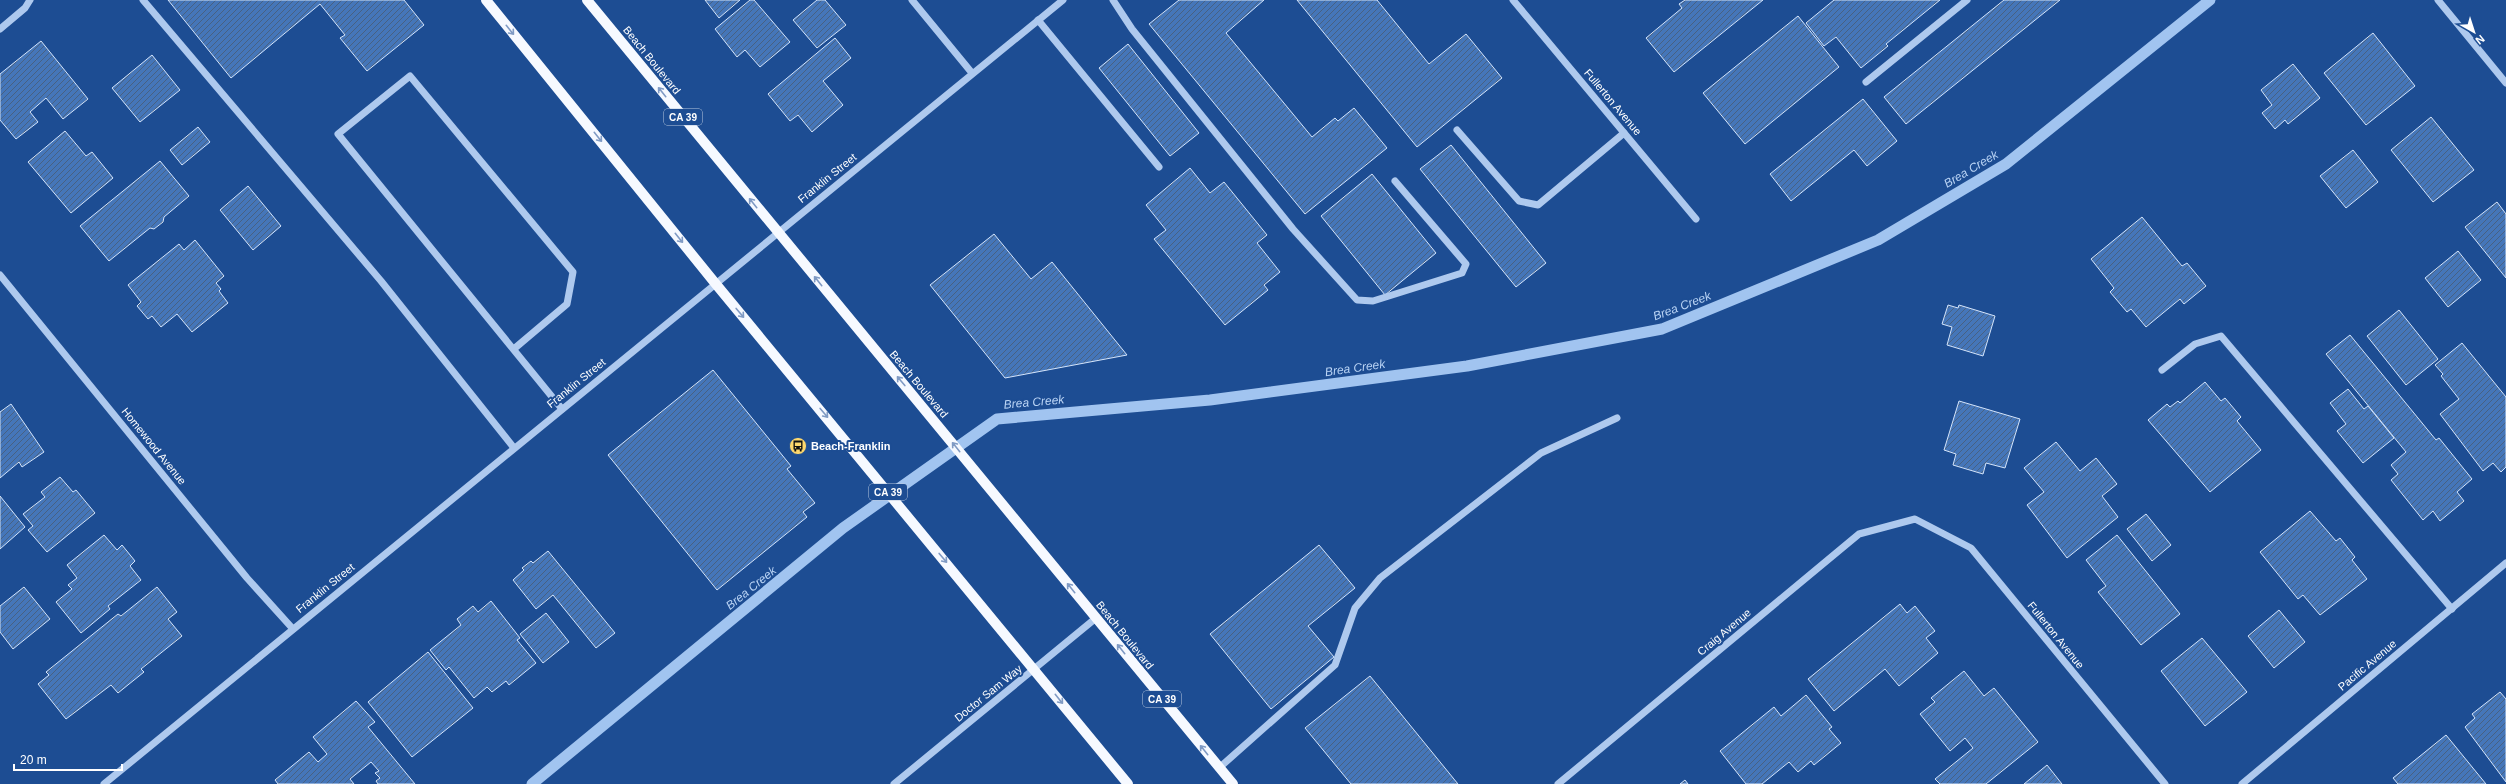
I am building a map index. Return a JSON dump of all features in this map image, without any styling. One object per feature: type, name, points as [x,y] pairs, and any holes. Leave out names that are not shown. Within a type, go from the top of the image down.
[{"type":"main road","name":"CA 39","points":[[486,0],[715,283],[1128,784]]},
{"type":"main road","name":"Beach Boulevard","points":[[587,0],[778,234],[926,411],[1233,784]]},
{"type":"street","points":[[0,29],[25,8],[30,0]]},
{"type":"street","points":[[143,0],[381,281],[514,448]]},
{"type":"street","points":[[912,0],[972,74]]},
{"type":"street","name":"Franklin Street","points":[[104,784],[1063,0]]},
{"type":"street","points":[[1113,0],[1132,29],[1293,229],[1357,300],[1373,301],[1462,273],[1466,264],[1395,181]]},
{"type":"street","name":"Fullerton Avenue","points":[[1513,0],[1696,219]]},
{"type":"street","points":[[1866,82],[1967,0]]},
{"type":"street","points":[[2438,0],[2506,83]]},
{"type":"street","points":[[1038,20],[1159,167]]},
{"type":"street","points":[[515,348],[567,304],[573,272],[410,76],[338,134],[515,348],[562,409]]},
{"type":"street","points":[[1457,130],[1519,201],[1538,206],[1624,133]]},
{"type":"street","name":"Homewood Avenue","points":[[0,275],[247,578],[293,629]]},
{"type":"street","points":[[2162,370],[2195,344],[2221,336],[2452,609]]},
{"type":"street","points":[[1219,768],[1335,665],[1355,608],[1380,578],[1541,453],[1617,418]]},
{"type":"street","name":"Fullerton Avenue","points":[[1915,519],[1971,548],[2165,784]]},
{"type":"street","name":"Craig Avenue","points":[[1558,784],[1859,534],[1915,519]]},
{"type":"street","name":"Pacific Avenue","points":[[2242,784],[2506,563]]},
{"type":"street","name":"Doctor Sam Way","points":[[894,784],[1096,618]]},
{"type":"building","points":[[168,0],[404,0],[424,25],[367,71],[340,38],[345,35],[320,4],[231,78]]},
{"type":"building","points":[[705,0],[740,0],[719,18]]},
{"type":"building","points":[[750,0],[754,0],[790,42],[760,67],[745,50],[737,57],[715,29]]},
{"type":"building","points":[[817,0],[825,0],[846,25],[817,48],[793,20]]},
{"type":"building","points":[[1179,0],[1264,0],[1226,33],[1312,137],[1335,118],[1338,121],[1354,108],[1387,148],[1305,214],[1149,24]]},
{"type":"building","points":[[1297,0],[1377,0],[1429,64],[1466,34],[1502,78],[1417,147]]},
{"type":"building","points":[[1685,0],[1763,0],[1674,72],[1646,38],[1682,8],[1679,4]]},
{"type":"building","points":[[1834,0],[1940,0],[1886,44],[1888,46],[1861,68],[1836,37],[1824,46],[1806,23]]},
{"type":"building","points":[[2004,0],[2060,0],[1906,124],[1884,97]]},
{"type":"building","points":[[1798,16],[1839,67],[1745,144],[1703,93]]},
{"type":"building","points":[[2373,33],[2415,86],[2366,125],[2324,73]]},
{"type":"building","points":[[835,38],[851,58],[823,81],[843,105],[812,132],[798,115],[790,121],[768,94]]},
{"type":"building","points":[[41,41],[88,99],[63,119],[46,98],[30,112],[38,122],[16,139],[0,120],[0,74]]},
{"type":"building","points":[[1128,44],[1199,133],[1170,156],[1099,68]]},
{"type":"building","points":[[152,55],[180,90],[140,122],[112,88]]},
{"type":"building","points":[[2293,64],[2320,98],[2288,124],[2285,120],[2275,129],[2262,113],[2272,105],[2261,90]]},
{"type":"building","points":[[1863,99],[1897,141],[1867,166],[1854,150],[1791,201],[1770,174]]},
{"type":"building","points":[[2431,117],[2474,170],[2433,202],[2391,150]]},
{"type":"building","points":[[198,127],[210,142],[182,165],[170,150]]},
{"type":"building","points":[[65,131],[86,156],[92,152],[113,178],[71,213],[28,162]]},
{"type":"building","points":[[1451,145],[1546,263],[1516,287],[1420,169]]},
{"type":"building","points":[[2353,150],[2378,182],[2346,208],[2320,176]]},
{"type":"building","points":[[160,161],[189,196],[164,217],[163,222],[154,229],[150,228],[109,261],[80,226]]},
{"type":"building","points":[[1190,168],[1210,193],[1224,182],[1267,235],[1257,243],[1280,272],[1264,285],[1268,290],[1225,325],[1154,239],[1166,230],[1146,205]]},
{"type":"building","points":[[1372,174],[1436,253],[1385,295],[1321,216]]},
{"type":"building","points":[[248,186],[281,226],[253,250],[220,210]]},
{"type":"building","points":[[2497,202],[2506,214],[2506,278],[2465,227]]},
{"type":"building","points":[[2142,217],[2182,266],[2187,263],[2206,286],[2184,304],[2180,299],[2146,327],[2131,309],[2127,312],[2110,292],[2114,288],[2091,259]]},
{"type":"building","points":[[994,234],[1031,279],[1052,262],[1127,355],[1005,378],[930,285]]},
{"type":"building","points":[[195,240],[224,276],[216,283],[221,289],[219,291],[228,303],[192,332],[177,314],[161,327],[152,316],[148,319],[137,306],[141,302],[128,285],[179,244],[184,250]]},
{"type":"building","points":[[2458,251],[2481,280],[2448,307],[2425,278]]},
{"type":"building","points":[[1948,305],[1958,308],[1959,305],[1995,316],[1983,356],[1947,345],[1952,327],[1942,324]]},
{"type":"building","points":[[2399,310],[2438,359],[2406,385],[2367,336]]},
{"type":"building","points":[[2350,335],[2436,440],[2439,438],[2472,479],[2457,492],[2464,501],[2440,521],[2433,511],[2423,520],[2391,480],[2398,474],[2391,465],[2406,452],[2326,354]]},
{"type":"building","points":[[2462,343],[2506,397],[2506,467],[2501,472],[2493,463],[2483,471],[2440,414],[2459,399],[2441,376],[2443,374],[2435,365]]},
{"type":"building","points":[[713,370],[791,466],[787,469],[815,503],[803,512],[807,517],[717,590],[608,455]]},
{"type":"building","points":[[2205,382],[2221,401],[2225,398],[2241,417],[2237,421],[2261,450],[2210,492],[2148,420],[2167,404],[2170,407],[2178,401],[2180,403]]},
{"type":"building","points":[[2348,389],[2364,409],[2368,406],[2394,438],[2363,463],[2337,431],[2346,424],[2330,403]]},
{"type":"building","points":[[1959,401],[2020,419],[2005,468],[1986,463],[1983,474],[1953,465],[1956,454],[1944,450]]},
{"type":"building","points":[[11,404],[44,452],[22,467],[19,462],[0,478],[0,412]]},
{"type":"building","points":[[2056,442],[2080,471],[2096,458],[2117,484],[2102,496],[2118,517],[2067,558],[2027,505],[2044,492],[2024,468]]},
{"type":"building","points":[[60,477],[73,492],[76,490],[95,513],[47,552],[28,530],[33,526],[23,514],[45,497],[41,492]]},
{"type":"building","points":[[0,496],[25,527],[0,549]]},
{"type":"building","points":[[2310,511],[2336,541],[2340,538],[2355,557],[2352,560],[2367,579],[2320,615],[2303,595],[2298,599],[2260,552]]},
{"type":"building","points":[[2146,514],[2171,545],[2152,561],[2127,529]]},
{"type":"building","points":[[104,535],[117,550],[122,545],[135,561],[130,566],[141,580],[108,606],[110,609],[81,633],[56,602],[72,589],[68,585],[77,578],[67,565]]},
{"type":"building","points":[[2117,535],[2180,614],[2141,645],[2098,592],[2106,586],[2086,560]]},
{"type":"building","points":[[1319,545],[1355,588],[1308,626],[1334,657],[1271,709],[1210,634]]},
{"type":"building","points":[[548,551],[615,633],[596,648],[553,595],[536,609],[513,580],[524,570],[522,568],[531,561],[533,563]]},
{"type":"building","points":[[24,587],[50,619],[13,649],[0,632],[0,606]]},
{"type":"building","points":[[157,587],[177,612],[168,619],[182,636],[141,669],[144,672],[118,693],[111,685],[66,719],[38,684],[49,675],[46,672],[118,614],[121,616]]},
{"type":"building","points":[[491,601],[520,638],[517,640],[536,663],[509,685],[506,681],[492,692],[487,687],[474,698],[449,667],[446,670],[430,650],[461,625],[457,619],[473,606],[478,612]]},
{"type":"building","points":[[1900,604],[1907,613],[1915,606],[1935,631],[1926,638],[1938,653],[1899,686],[1885,669],[1834,711],[1808,679]]},
{"type":"building","points":[[2279,610],[2305,642],[2274,668],[2248,636]]},
{"type":"building","points":[[546,613],[569,642],[543,663],[520,634]]},
{"type":"building","points":[[2202,638],[2247,692],[2205,726],[2161,671]]},
{"type":"building","points":[[428,652],[473,708],[412,757],[368,702]]},
{"type":"building","points":[[1964,671],[1984,696],[1994,688],[2038,742],[1986,784],[1940,784],[1935,779],[1973,748],[1965,738],[1950,751],[1920,714],[1935,702],[1931,698]]},
{"type":"building","points":[[1370,676],[1458,784],[1351,784],[1305,728]]},
{"type":"building","points":[[2500,692],[2506,699],[2506,782],[2465,727],[2475,718],[2472,714]]},
{"type":"building","points":[[1806,695],[1832,727],[1829,729],[1841,743],[1814,765],[1811,761],[1798,772],[1789,762],[1762,784],[1746,784],[1720,751],[1774,707],[1781,716]]},
{"type":"building","points":[[356,701],[375,722],[368,727],[415,784],[378,784],[376,781],[380,778],[375,773],[379,771],[371,762],[350,779],[354,784],[278,784],[275,780],[309,752],[318,762],[327,754],[313,737]]},
{"type":"building","points":[[2446,735],[2486,784],[2398,784],[2393,778]]},
{"type":"building","points":[[2047,765],[2062,784],[2024,784]]},
{"type":"building","points":[[1685,780],[1688,784],[1680,784]]},
{"type":"waterway","name":"Brea Creek","points":[[532,784],[843,528],[997,419],[1210,400],[1467,366],[1662,329],[1878,240],[2006,164],[2210,0]]},
{"type":"place","name":"Beach-Franklin","points":[[798,446]]}]
